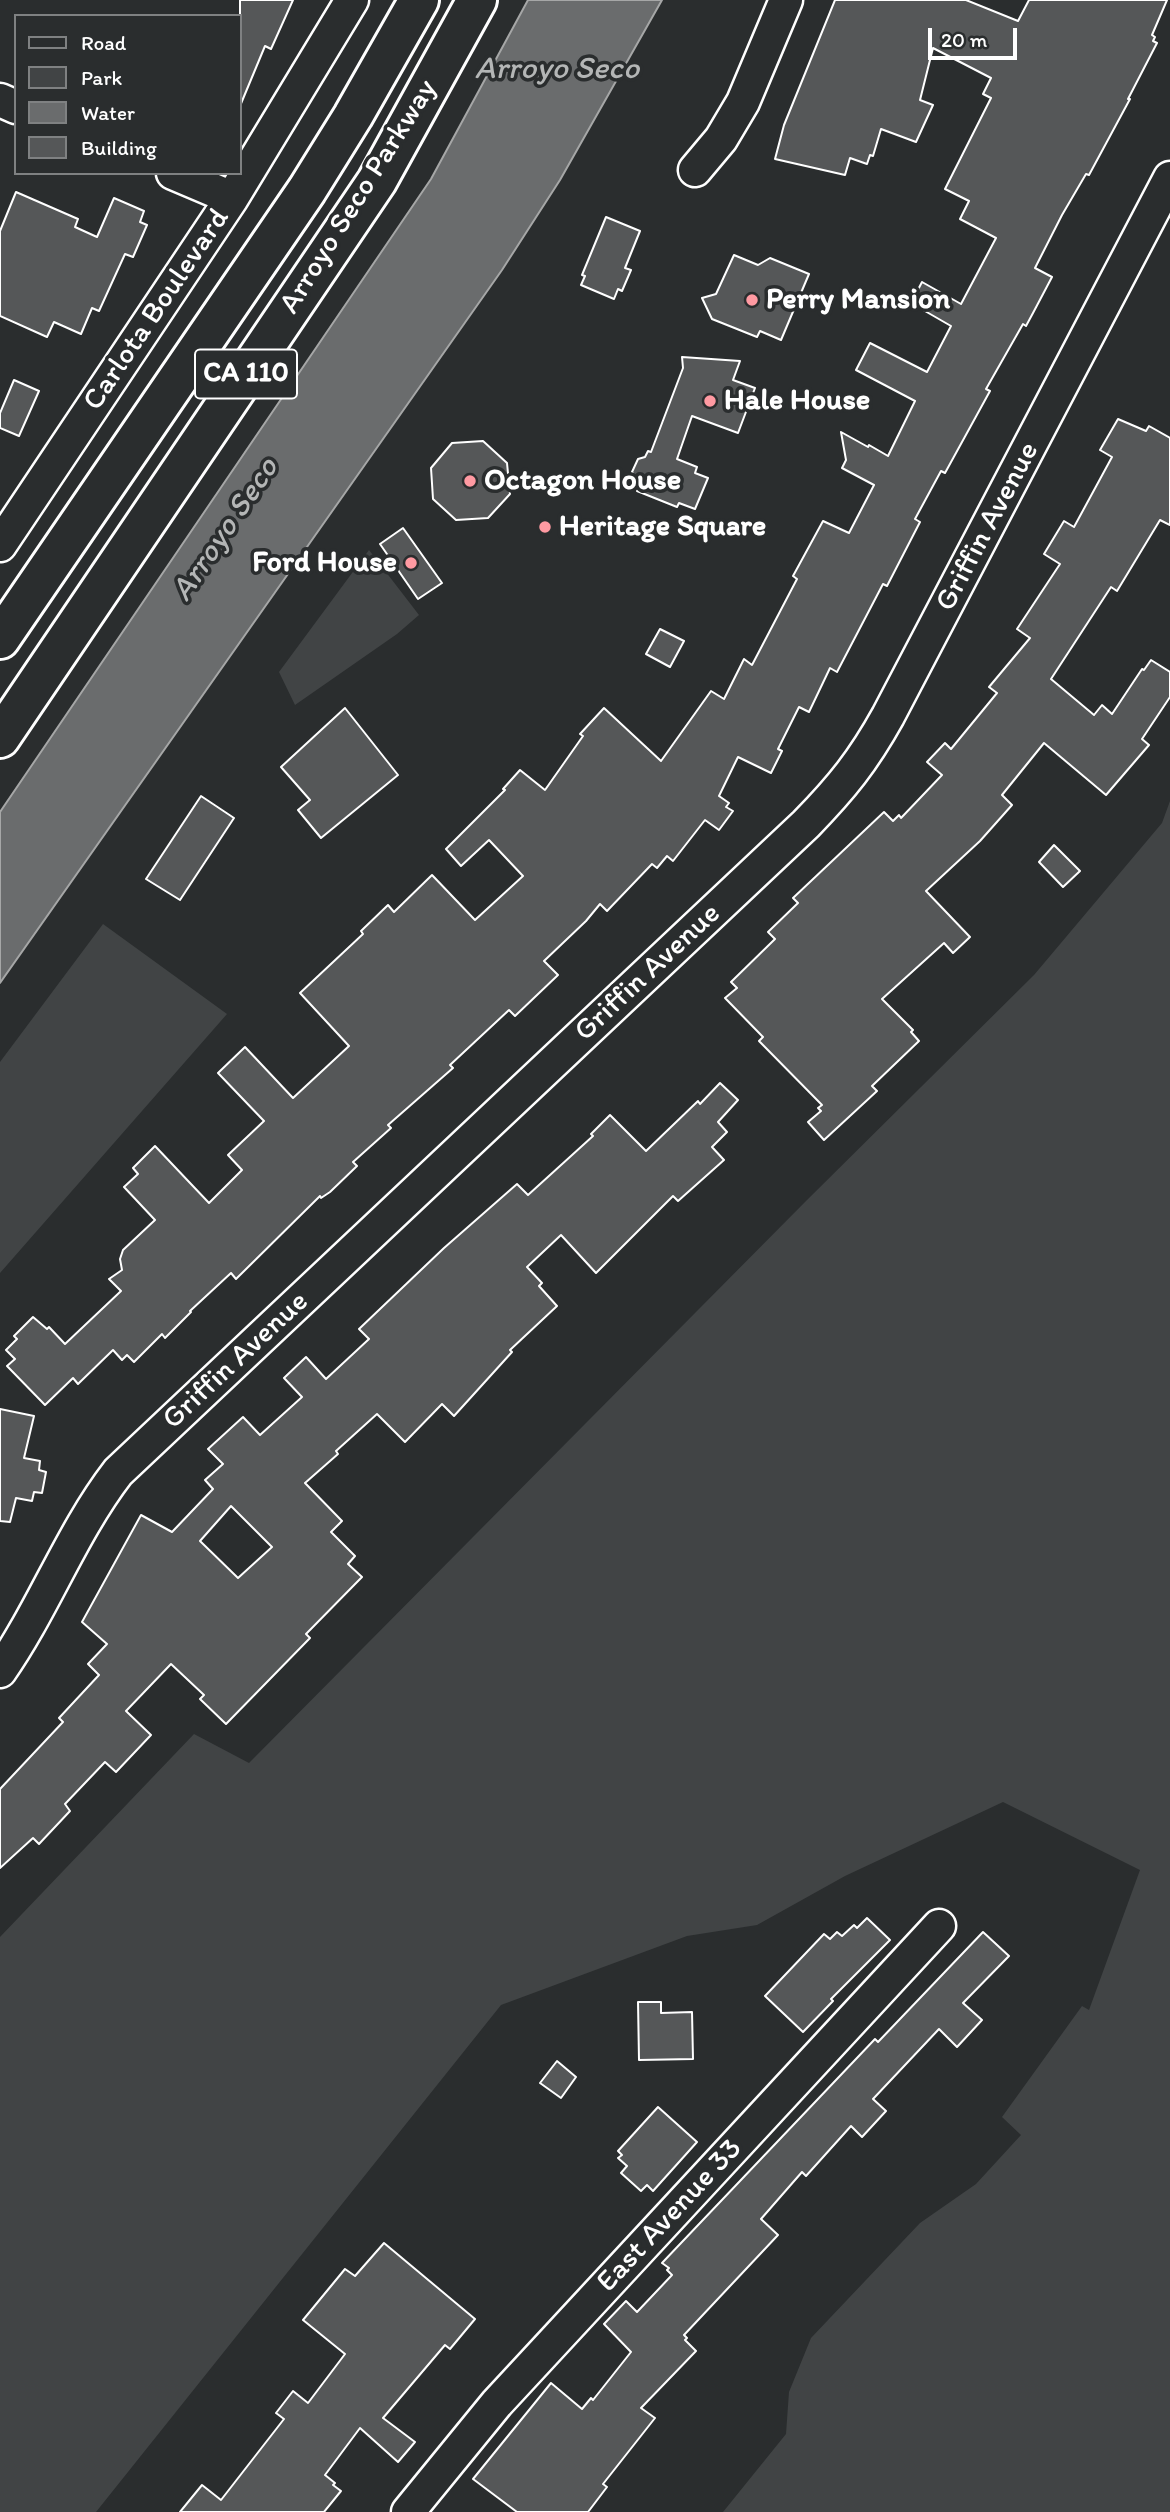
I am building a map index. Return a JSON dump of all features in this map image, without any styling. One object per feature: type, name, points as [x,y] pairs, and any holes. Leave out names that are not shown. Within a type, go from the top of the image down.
[{"type":"highway","name":"Arroyo Seco Parkway","points":[[0,639],[307,190],[419,0]]},
{"type":"highway","name":"Arroyo Seco Parkway","points":[[0,738],[377,181],[477,0]]},
{"type":"street","name":"Carlota Boulevard","points":[[0,545],[232,198],[352,0]]},
{"type":"street","points":[[695,170],[721,139],[743,102],[786,0]]},
{"type":"street","points":[[178,175],[232,198]]},
{"type":"street","name":"Griffin Avenue","points":[[0,1671],[101,1494],[118,1472],[787,843],[843,786],[866,755],[888,716],[1170,178]]},
{"type":"street","name":"East Avenue 33","points":[[408,2512],[497,2403],[939,1926]]},
{"type":"green space","points":[[369,550],[419,615],[397,634],[295,705],[279,672]]},
{"type":"green space","points":[[1170,801],[1170,2512],[723,2512],[786,2434],[789,2392],[811,2338],[920,2223],[976,2184],[1021,2135],[1002,2117],[1082,2006],[1089,2010],[1140,1870],[1003,1802],[845,1876],[757,1925],[687,1936],[501,2005],[96,2512],[0,2512],[0,1937],[194,1734],[249,1763],[1034,975],[1162,823]]},
{"type":"green space","points":[[103,924],[227,1014],[0,1273],[0,1062]]},
{"type":"water","name":"Arroyo Seco","points":[[528,0],[662,0],[560,180],[502,270],[0,983],[0,812],[431,179]]},
{"type":"building","points":[[240,0],[293,0],[271,49],[265,46],[242,101],[242,14]]},
{"type":"building","points":[[835,0],[966,0],[1018,21],[1029,0],[1167,0],[1152,35],[1155,37],[1153,41],[1157,43],[1130,99],[1089,175],[1086,174],[1062,215],[1035,268],[1052,277],[1026,326],[1023,324],[986,389],[990,391],[945,473],[941,471],[915,519],[920,522],[887,586],[883,584],[837,672],[830,668],[809,712],[799,707],[778,749],[782,751],[771,773],[738,757],[719,796],[729,803],[726,807],[733,811],[719,830],[705,820],[673,861],[667,856],[657,868],[652,864],[607,911],[600,904],[544,961],[558,975],[515,1016],[509,1010],[450,1065],[453,1068],[388,1125],[391,1128],[353,1162],[357,1166],[330,1192],[321,1198],[320,1196],[236,1279],[231,1273],[165,1338],[162,1334],[134,1362],[127,1355],[122,1360],[113,1350],[78,1384],[73,1378],[45,1405],[7,1366],[15,1359],[6,1350],[17,1339],[14,1336],[33,1317],[47,1329],[49,1327],[65,1344],[121,1291],[109,1279],[122,1270],[120,1259],[123,1250],[155,1220],[124,1187],[138,1174],[133,1168],[155,1146],[209,1203],[242,1170],[228,1155],[264,1121],[218,1073],[245,1047],[293,1098],[349,1046],[300,993],[363,934],[361,931],[388,905],[394,912],[432,875],[475,920],[523,876],[489,840],[461,866],[446,849],[505,790],[503,789],[520,770],[545,790],[583,736],[580,734],[604,708],[661,761],[711,691],[724,699],[744,659],[752,665],[797,579],[793,576],[823,521],[849,533],[874,485],[842,468],[846,460],[841,432],[888,456],[915,401],[856,370],[870,343],[927,372],[951,326],[911,303],[922,282],[961,304],[996,238],[960,219],[969,201],[945,189],[991,98],[983,94],[991,78],[933,48],[920,100],[933,105],[916,142],[881,129],[873,156],[870,155],[867,164],[850,158],[845,175],[775,159],[784,125]]},
{"type":"building","points":[[16,192],[78,219],[75,227],[97,237],[114,198],[144,211],[140,222],[147,225],[133,257],[125,254],[99,311],[92,308],[81,334],[54,322],[47,337],[0,316],[0,231]]},
{"type":"building","points":[[606,217],[640,231],[625,268],[631,270],[622,291],[618,289],[614,299],[581,285],[585,276],[582,275]]},
{"type":"building","name":"Perry Mansion","points":[[734,255],[758,265],[770,258],[809,274],[781,340],[760,331],[757,337],[712,319],[702,298],[716,294]]},
{"type":"building","points":[[682,357],[740,361],[733,380],[755,388],[738,433],[692,416],[677,459],[697,467],[695,473],[708,478],[695,509],[679,503],[677,507],[637,491],[638,488],[633,486],[636,479],[632,472],[638,459],[645,457],[648,451],[651,452],[683,368]]},
{"type":"building","points":[[14,380],[39,391],[19,436],[0,428],[0,413]]},
{"type":"building","points":[[1118,419],[1146,431],[1149,426],[1170,438],[1170,525],[1160,520],[1117,591],[1111,587],[1051,679],[1094,715],[1102,705],[1112,714],[1151,660],[1170,672],[1170,697],[1142,739],[1149,745],[1106,795],[1044,743],[1002,795],[1012,805],[980,841],[926,891],[970,937],[953,953],[944,943],[882,999],[913,1030],[911,1032],[919,1041],[872,1086],[877,1091],[824,1140],[808,1122],[821,1111],[818,1108],[822,1105],[759,1041],[763,1037],[725,998],[737,988],[731,982],[775,939],[768,932],[798,903],[793,898],[884,812],[893,821],[899,815],[901,818],[942,775],[927,762],[945,743],[951,749],[997,693],[989,687],[1030,638],[1017,629],[1060,564],[1044,554],[1064,521],[1074,527],[1112,457],[1100,450]]},
{"type":"building","name":"Octagon House","points":[[483,441],[507,463],[510,494],[488,518],[456,520],[433,499],[431,468],[452,443]]},
{"type":"building","name":"Ford House","points":[[403,528],[442,583],[418,599],[380,544]]},
{"type":"building","points":[[660,629],[684,641],[670,667],[646,654]]},
{"type":"building","points":[[345,708],[398,775],[321,838],[298,810],[310,800],[281,767]]},
{"type":"building","points":[[201,796],[234,818],[180,900],[146,879]]},
{"type":"building","points":[[1054,845],[1080,871],[1063,887],[1039,862]]},
{"type":"building","points":[[720,1083],[738,1100],[718,1122],[727,1132],[712,1147],[724,1160],[678,1201],[673,1196],[596,1273],[561,1235],[527,1267],[542,1283],[539,1286],[557,1306],[510,1350],[512,1352],[454,1416],[442,1404],[405,1442],[377,1414],[305,1483],[342,1521],[331,1532],[355,1556],[348,1564],[362,1577],[306,1634],[310,1638],[226,1724],[200,1699],[204,1695],[171,1664],[126,1711],[151,1735],[116,1772],[105,1762],[65,1804],[70,1811],[39,1844],[33,1838],[0,1868],[0,1789],[63,1722],[59,1718],[99,1675],[88,1664],[107,1644],[82,1622],[141,1515],[172,1532],[213,1489],[205,1480],[223,1464],[208,1449],[243,1417],[260,1435],[302,1397],[284,1378],[306,1357],[326,1379],[369,1339],[359,1329],[444,1248],[517,1184],[528,1195],[593,1136],[591,1134],[610,1115],[646,1151],[698,1101],[700,1104]],"holes":[[[231,1506],[272,1547],[238,1578],[200,1541]]]},
{"type":"building","points":[[0,1409],[34,1416],[24,1458],[40,1461],[39,1470],[46,1472],[42,1493],[34,1492],[32,1501],[16,1498],[10,1522],[0,1521]]},
{"type":"building","points":[[867,1918],[890,1940],[831,1999],[833,2001],[803,2032],[765,1996],[824,1934],[830,1939],[837,1932],[842,1936],[854,1925],[857,1928]]},
{"type":"building","points":[[983,1932],[1009,1956],[963,2003],[982,2020],[957,2047],[939,2029],[873,2099],[886,2111],[862,2137],[851,2126],[806,2176],[802,2172],[761,2219],[778,2235],[684,2335],[687,2338],[685,2340],[696,2351],[641,2408],[655,2418],[603,2484],[607,2487],[588,2512],[517,2512],[473,2479],[551,2383],[582,2409],[591,2398],[593,2400],[631,2352],[604,2324],[626,2301],[637,2312],[672,2275],[667,2270],[669,2268],[662,2263],[875,2039],[878,2042]]},
{"type":"building","points":[[638,2002],[661,2002],[661,2013],[692,2012],[693,2059],[639,2060]]},
{"type":"building","points":[[557,2061],[576,2077],[561,2098],[540,2083]]},
{"type":"building","points":[[658,2107],[697,2142],[653,2191],[647,2185],[641,2191],[621,2173],[627,2166],[618,2158],[622,2155],[618,2151]]},
{"type":"building","points":[[384,2243],[475,2319],[450,2349],[445,2345],[383,2418],[415,2442],[398,2462],[360,2428],[325,2475],[341,2491],[324,2512],[180,2512],[202,2485],[221,2500],[284,2419],[276,2413],[293,2391],[308,2403],[345,2354],[303,2320],[345,2269],[355,2276]]},
{"type":"place","name":"Perry Mansion","points":[[752,300]]},
{"type":"place","name":"Hale House","points":[[710,401]]},
{"type":"place","name":"Octagon House","points":[[470,481]]},
{"type":"place","name":"Heritage Square","points":[[545,527]]},
{"type":"place","name":"Ford House","points":[[411,563]]}]
